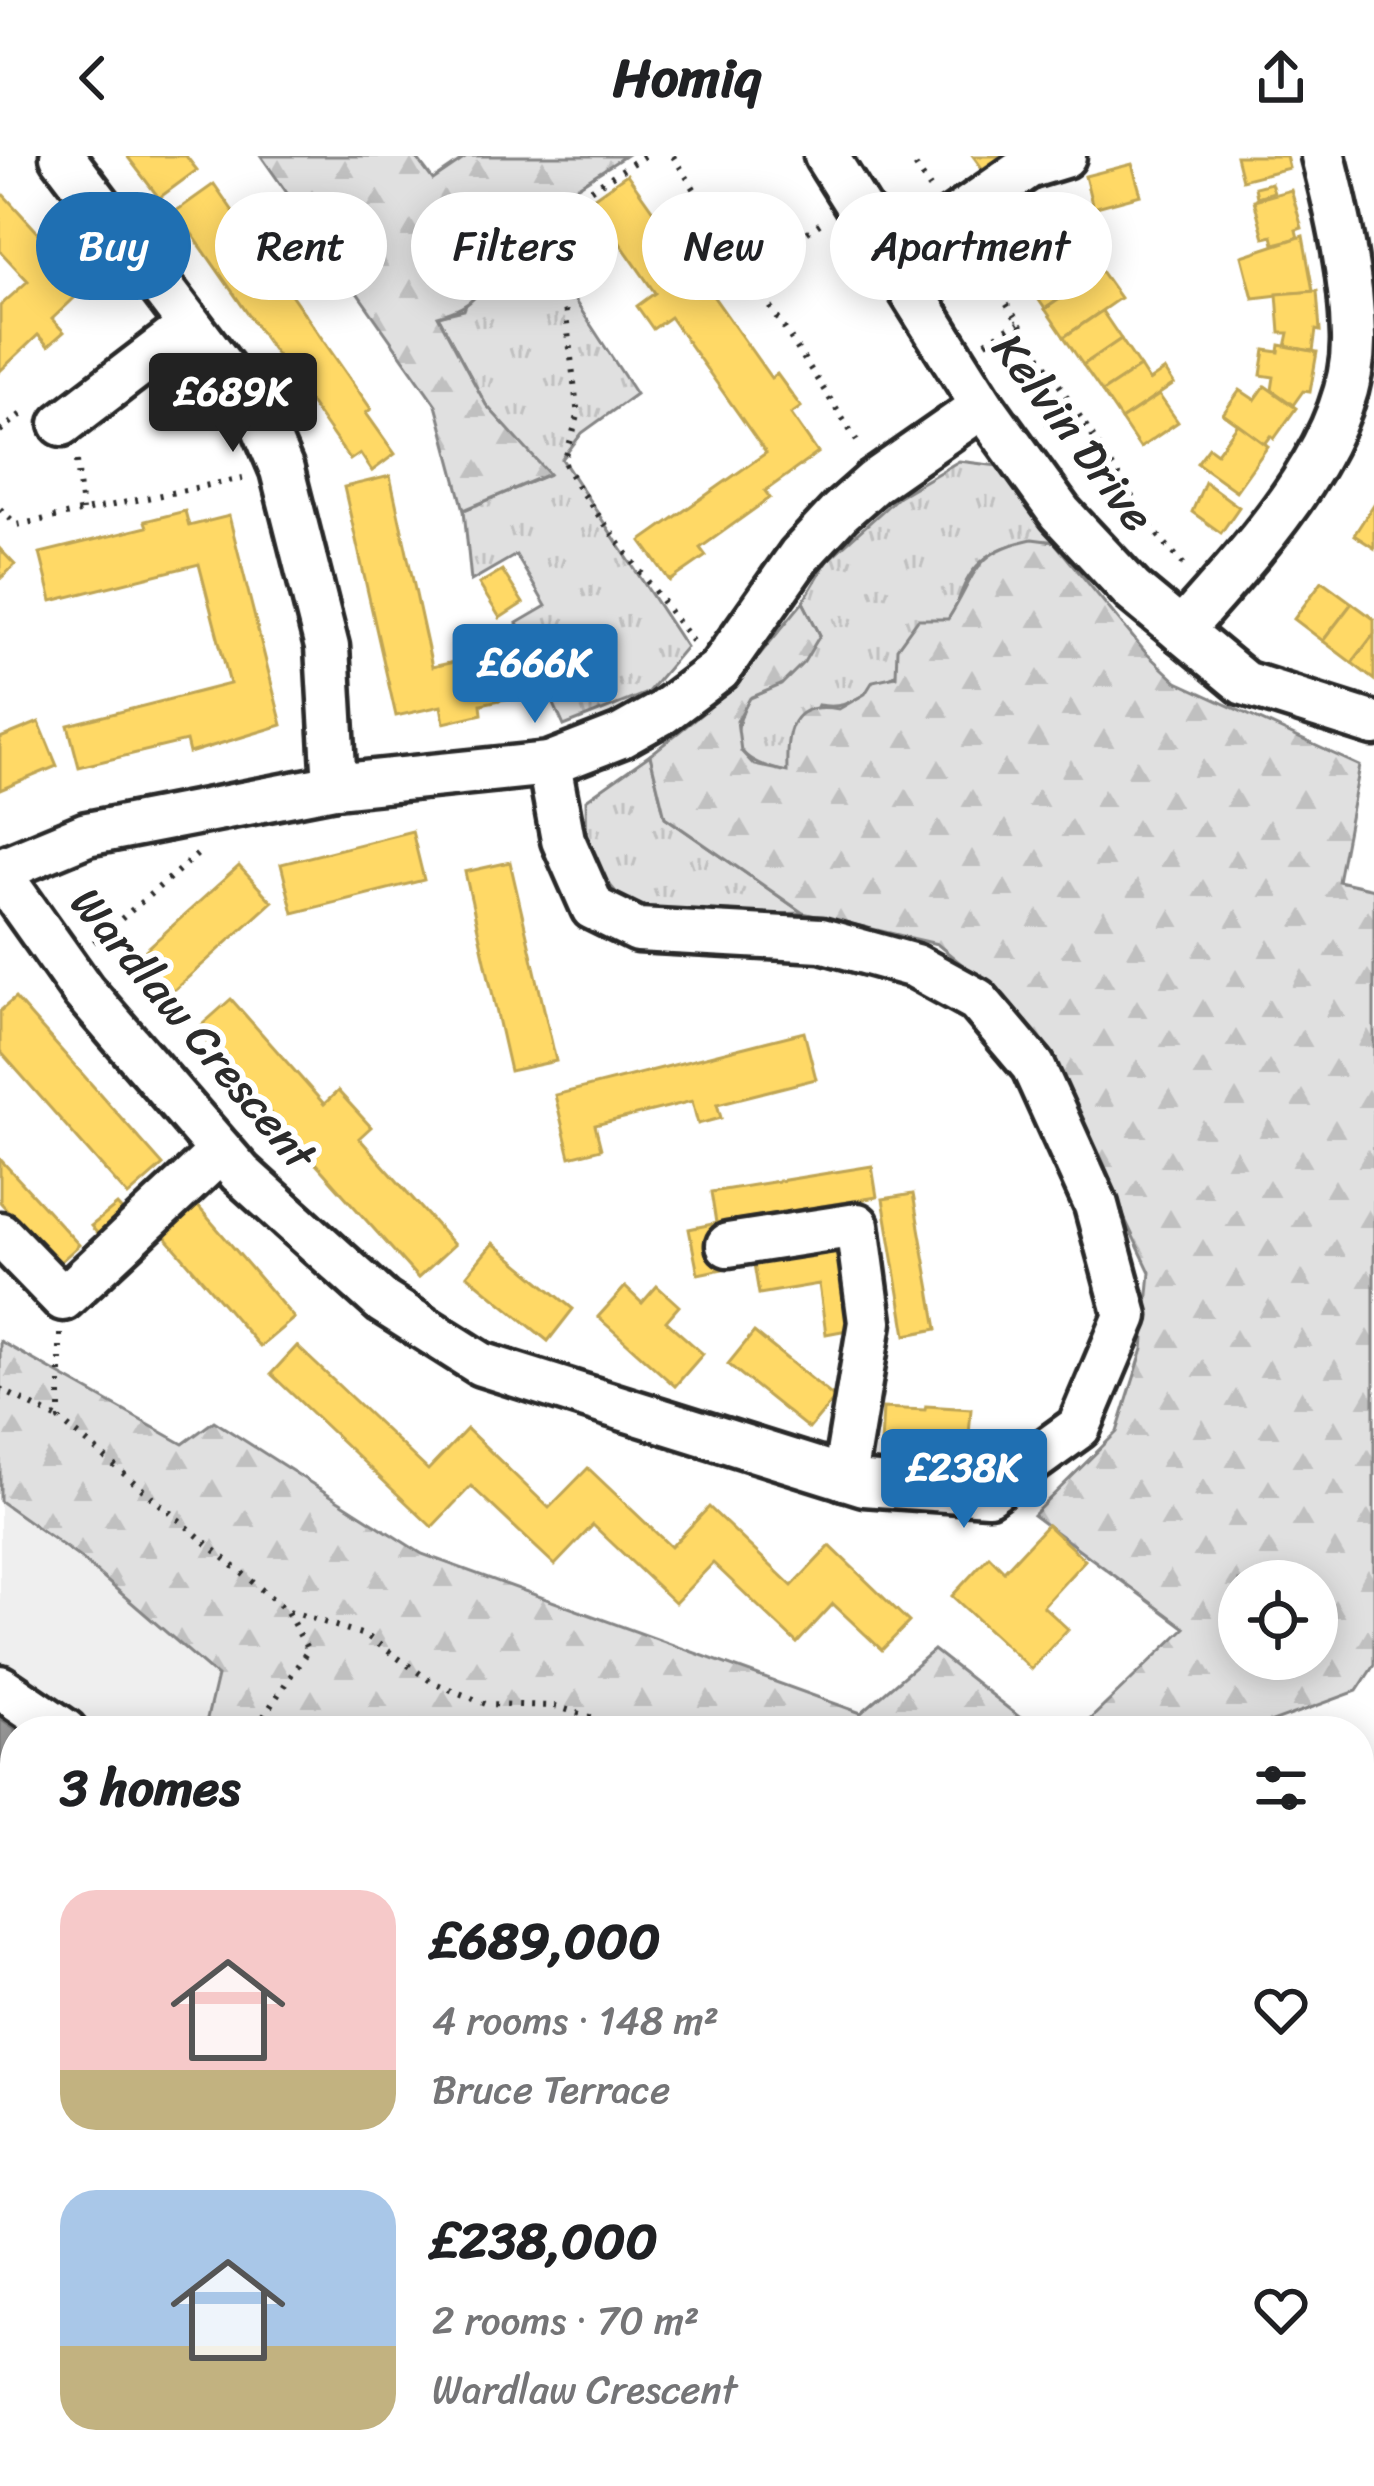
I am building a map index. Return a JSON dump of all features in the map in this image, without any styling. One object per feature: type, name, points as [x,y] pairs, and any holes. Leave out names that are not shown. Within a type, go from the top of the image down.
[{"type":"street","points":[[62,156],[259,416],[282,470],[327,647],[335,786]]},
{"type":"street","name":"Kelvin Drive","points":[[826,156],[848,192]]},
{"type":"street","points":[[992,192],[1028,167],[1064,156]]},
{"type":"street","points":[[1181,631],[1276,523],[1340,415],[1354,340],[1339,221],[1323,156]]},
{"type":"street","name":"Kelvin Drive","points":[[915,300],[1060,513],[1133,591],[1244,683],[1374,724]]},
{"type":"street","points":[[62,424],[190,326]]},
{"type":"street","points":[[0,872],[87,834],[335,786],[549,764],[642,724],[715,673],[800,555],[840,512],[874,482],[983,406]]},
{"type":"street","name":"Wardlaw Crescent","points":[[0,872],[66,966],[240,1174],[383,1302],[481,1364],[864,1484],[988,1493],[1079,1427],[1126,1316],[1096,1204],[1033,1066],[977,1000],[915,965],[821,940],[638,930],[593,908],[563,840],[549,764]]},
{"type":"street","points":[[0,1234],[63,1300],[221,1151]]},
{"type":"street","points":[[728,1245],[856,1225],[870,1322],[844,1478]]},
{"type":"street","points":[[0,1687],[43,1716]]},
{"type":"path","points":[[644,156],[528,229],[563,290],[578,416],[564,462],[715,673]]},
{"type":"path","points":[[673,156],[696,192]]},
{"type":"path","points":[[909,156],[933,192]]},
{"type":"path","points":[[765,300],[861,448]]},
{"type":"path","points":[[1004,300],[1155,532],[1179,561],[1216,592]]},
{"type":"path","points":[[0,509],[16,525],[282,470]]},
{"type":"path","points":[[66,966],[207,846]]},
{"type":"path","points":[[60,1420],[57,1366],[63,1300]]},
{"type":"path","points":[[0,1389],[60,1420],[286,1610],[308,1650],[264,1716]]},
{"type":"path","points":[[286,1610],[367,1636],[432,1682],[486,1704],[555,1706],[587,1716]]},
{"type":"shaded area","points":[[0,1452],[292,1670],[266,1716],[0,1716]]},
{"type":"green space","points":[[261,156],[415,156],[433,180],[468,156],[625,156],[569,192],[411,192],[411,300],[471,300],[438,316],[486,405],[549,474],[464,510],[436,405],[362,300],[387,300],[387,192],[286,192]]},
{"type":"green space","points":[[468,300],[574,300],[636,394],[582,433],[562,459],[686,647],[647,693],[564,726],[517,623],[546,606],[516,555],[471,581],[464,510],[548,475],[486,405],[438,316],[464,310]]},
{"type":"green space","points":[[959,461],[998,466],[1054,542],[1016,544],[982,561],[966,582],[951,616],[903,668],[850,702],[818,705],[787,772],[747,757],[737,739],[750,697],[791,673],[820,635],[803,602],[827,561],[899,496]]},
{"type":"green space","points":[[1032,539],[1054,542],[1146,653],[1177,682],[1360,766],[1338,881],[1374,889],[1374,1665],[1357,1691],[1289,1716],[1094,1716],[1185,1628],[1033,1515],[1117,1432],[1143,1349],[1150,1272],[1068,1099],[992,989],[937,944],[803,913],[665,817],[650,755],[729,692],[803,602],[820,635],[804,662],[781,685],[750,698],[737,721],[741,751],[754,765],[787,772],[790,732],[800,714],[822,707],[839,709],[865,694],[873,681],[896,676],[897,648],[918,619],[948,619],[986,559]]},
{"type":"green space","points":[[650,755],[665,817],[803,913],[661,918],[619,896],[587,857],[586,800]]},
{"type":"green space","points":[[0,1341],[183,1444],[214,1421],[422,1554],[861,1713],[934,1650],[1018,1716],[208,1716],[217,1676],[79,1557],[0,1501]]},
{"type":"building: Homes","points":[[127,156],[186,156],[197,170],[167,192],[154,192]]},
{"type":"building: Homes","points":[[973,156],[1005,156],[984,171]]},
{"type":"building: Homes","points":[[1236,156],[1286,156],[1289,168],[1242,180]]},
{"type":"building: Homes","points":[[1132,164],[1141,195],[1112,203],[1112,192],[1089,192],[1085,176]]},
{"type":"building: Homes","points":[[627,174],[642,195],[642,274],[618,240],[618,192],[601,192]]},
{"type":"building: Homes","points":[[1271,183],[1274,192],[1257,197],[1255,187]]},
{"type":"building: Homes","points":[[214,184],[220,192],[215,192],[215,267],[191,232],[191,200]]},
{"type":"building: Homes","points":[[1291,190],[1302,228],[1296,230],[1298,238],[1274,244],[1272,236],[1264,238],[1254,200]]},
{"type":"building: Homes","points":[[0,191],[36,230],[36,300],[72,300],[52,319],[64,332],[48,346],[38,335],[0,371],[0,306],[28,281],[0,251]]},
{"type":"building: Homes","points":[[1303,236],[1313,291],[1253,298],[1242,256]]},
{"type":"building: Homes","points":[[1112,287],[1120,298],[1064,337],[1045,309],[1058,300],[1112,300]]},
{"type":"building: Homes","points":[[1317,291],[1320,331],[1316,330],[1313,351],[1286,347],[1289,333],[1280,333],[1277,294]]},
{"type":"building: Homes","points":[[238,300],[295,300],[371,409],[366,413],[395,454],[372,471],[360,453],[350,460]]},
{"type":"building: Homes","points":[[645,300],[716,300],[771,378],[777,374],[801,407],[791,414],[818,453],[765,491],[770,498],[700,548],[706,556],[670,581],[641,541],[766,453],[670,317],[653,329],[637,306]]},
{"type":"building: Homes","points":[[1102,311],[1121,339],[1083,365],[1064,337]]},
{"type":"building: Homes","points":[[1121,339],[1140,367],[1102,392],[1083,365]]},
{"type":"building: Homes","points":[[1280,345],[1317,352],[1310,392],[1303,391],[1293,405],[1272,390],[1274,377],[1261,375],[1265,350],[1279,352]]},
{"type":"building: Homes","points":[[1140,367],[1149,381],[1165,370],[1174,384],[1121,420],[1102,392]]},
{"type":"building: Homes","points":[[1265,386],[1296,408],[1265,444],[1223,414],[1240,390],[1255,400]]},
{"type":"building: Homes","points":[[1159,395],[1178,422],[1140,448],[1121,420]]},
{"type":"building: Homes","points":[[1238,424],[1268,446],[1236,491],[1197,463],[1209,447],[1217,453]]},
{"type":"building: Homes","points":[[390,476],[432,667],[503,651],[514,697],[481,704],[482,714],[444,723],[441,706],[396,716],[344,487]]},
{"type":"building: Homes","points":[[1205,482],[1239,507],[1221,533],[1192,512]]},
{"type":"building: Homes","points":[[1374,504],[1374,548],[1354,535]]},
{"type":"building: Homes","points":[[185,511],[189,526],[229,516],[282,725],[189,753],[186,741],[79,767],[68,725],[230,684],[199,564],[52,601],[40,553],[147,527],[145,521]]},
{"type":"building: Homes","points":[[0,549],[15,565],[0,579]]},
{"type":"building: Homes","points":[[502,570],[523,603],[500,618],[479,584]]},
{"type":"building: Homes","points":[[1322,581],[1352,603],[1323,641],[1294,619]]},
{"type":"building: Homes","points":[[1352,603],[1374,619],[1374,634],[1352,663],[1323,641]]},
{"type":"building: Homes","points":[[1374,634],[1374,680],[1352,663]]},
{"type":"building: Homes","points":[[39,722],[57,766],[0,790],[0,738]]},
{"type":"building: Homes","points":[[412,831],[424,880],[293,913],[281,864]]},
{"type":"building: Homes","points":[[510,862],[556,1061],[510,1071],[465,872]]},
{"type":"building: Homes","points":[[239,866],[272,902],[173,991],[140,955]]},
{"type":"building: Homes","points":[[15,998],[163,1165],[128,1196],[0,1051],[0,1011]]},
{"type":"building: Homes","points":[[231,999],[324,1104],[338,1091],[371,1127],[359,1138],[454,1245],[418,1278],[196,1030]]},
{"type":"building: Homes","points":[[804,1032],[816,1079],[717,1104],[721,1118],[698,1124],[692,1101],[595,1125],[601,1149],[570,1157],[555,1095]]},
{"type":"building: Homes","points":[[0,1159],[79,1245],[57,1265],[0,1202]]},
{"type":"building: Homes","points":[[872,1166],[877,1197],[716,1223],[711,1192]]},
{"type":"building: Homes","points":[[913,1194],[937,1329],[906,1335],[883,1199]]},
{"type":"building: Homes","points":[[196,1204],[294,1318],[260,1347],[162,1233]]},
{"type":"building: Homes","points":[[117,1205],[128,1217],[102,1239],[91,1226]]},
{"type":"building: Homes","points":[[717,1223],[727,1268],[698,1274],[689,1229]]},
{"type":"building: Homes","points":[[493,1243],[573,1309],[548,1341],[467,1275]]},
{"type":"building: Homes","points":[[845,1250],[858,1328],[826,1334],[819,1284],[759,1294],[754,1264]]},
{"type":"building: Homes","points":[[657,1286],[679,1306],[666,1321],[703,1354],[675,1386],[598,1317],[625,1287],[642,1303]]},
{"type":"building: Homes","points":[[754,1332],[835,1398],[809,1429],[728,1364]]},
{"type":"building: Homes","points":[[297,1346],[428,1470],[467,1429],[549,1508],[588,1468],[671,1547],[709,1507],[792,1586],[830,1546],[909,1622],[882,1650],[833,1604],[797,1643],[713,1563],[675,1603],[593,1525],[555,1565],[471,1486],[432,1527],[271,1374]]},
{"type":"building: Homes","points":[[926,1406],[971,1409],[968,1449],[881,1444],[883,1408],[925,1410]]},
{"type":"building: Homes","points":[[1047,1525],[1085,1560],[1043,1606],[1068,1629],[1031,1669],[952,1596],[989,1556],[1004,1571]]}]
